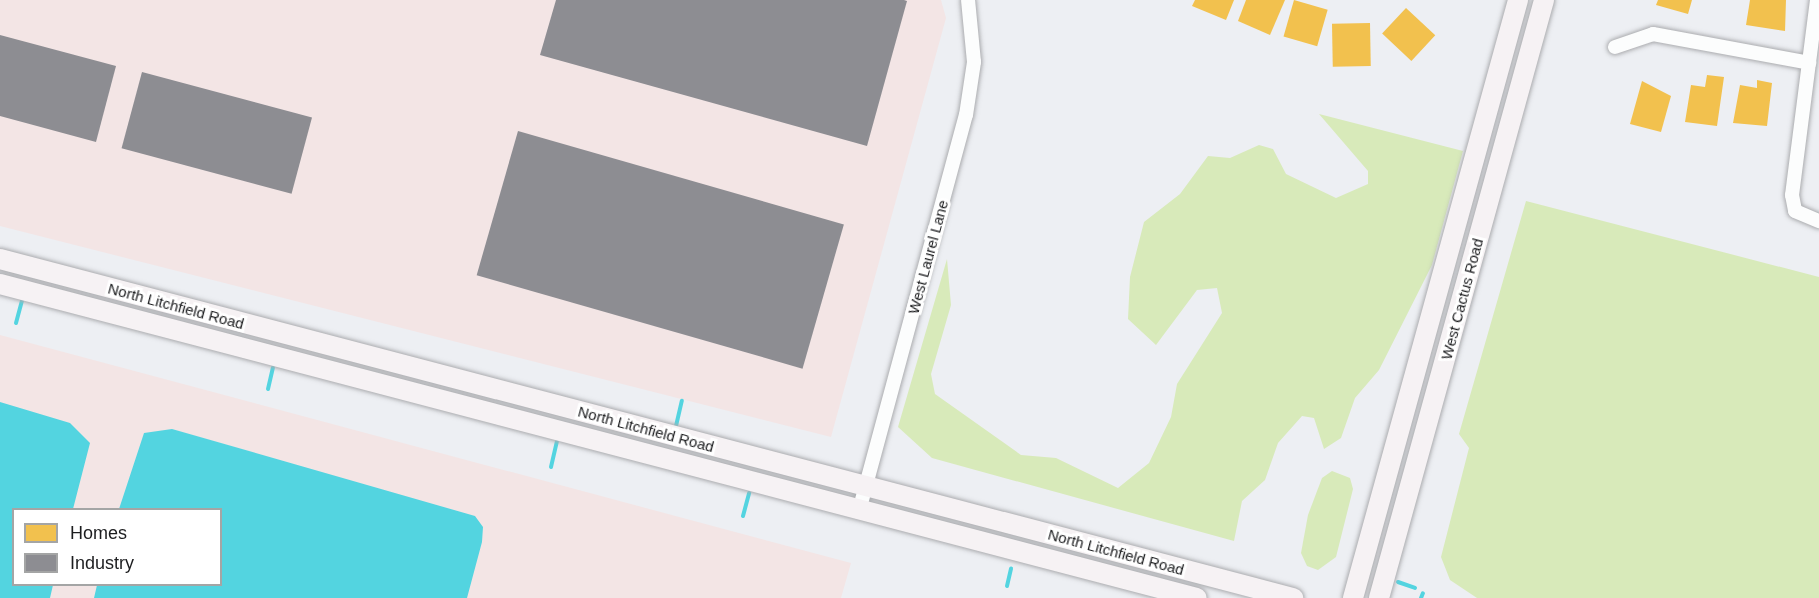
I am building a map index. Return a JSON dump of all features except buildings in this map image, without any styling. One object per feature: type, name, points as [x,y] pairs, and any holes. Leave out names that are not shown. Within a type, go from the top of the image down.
[{"type":"main road","name":"West Cactus Road","points":[[1353,598],[1518,0]]},
{"type":"main road","name":"West Cactus Road","points":[[1379,598],[1544,0]]},
{"type":"main road","name":"North Litchfield Road","points":[[0,259],[1293,598]]},
{"type":"main road","name":"North Litchfield Road","points":[[0,284],[1197,598]]},
{"type":"street","name":"West Laurel Lane","points":[[859,511],[966,115],[974,62],[968,0]]},
{"type":"street","points":[[1817,0],[1792,195],[1795,211],[1819,221]]},
{"type":"street","points":[[1615,47],[1653,34],[1809,63]]},
{"type":"shaded area","points":[[0,0],[941,0],[946,18],[831,437],[0,226]]},
{"type":"shaded area","points":[[0,335],[851,563],[841,598],[0,598]]},
{"type":"green space","points":[[1319,114],[1463,151],[1432,265],[1379,370],[1355,398],[1341,438],[1324,449],[1314,418],[1302,416],[1278,443],[1265,480],[1242,501],[1234,541],[932,458],[898,427],[947,259],[951,305],[931,374],[935,394],[1021,455],[1056,458],[1118,488],[1149,463],[1171,417],[1177,384],[1222,313],[1217,288],[1197,290],[1156,345],[1128,319],[1130,277],[1144,222],[1180,194],[1208,156],[1230,158],[1259,145],[1273,149],[1286,174],[1336,198],[1368,184],[1368,171]]},
{"type":"green space","points":[[1526,201],[1819,277],[1819,598],[1477,598],[1450,580],[1441,557],[1469,448],[1459,434]]},
{"type":"green space","points":[[1332,471],[1350,478],[1353,489],[1336,557],[1318,570],[1307,566],[1301,553],[1308,515],[1322,478]]},
{"type":"water","points":[[0,402],[70,423],[90,443],[73,508],[12,508],[12,586],[53,586],[50,598],[0,598]]},
{"type":"water","points":[[172,429],[475,516],[483,527],[482,542],[467,598],[94,598],[97,586],[222,586],[222,508],[119,508],[144,433]]},
{"type":"waterway","points":[[16,323],[22,301]]},
{"type":"waterway","points":[[268,389],[273,368]]},
{"type":"waterway","points":[[676,426],[682,401]]},
{"type":"waterway","points":[[551,467],[557,442]]},
{"type":"waterway","points":[[743,516],[749,493]]},
{"type":"waterway","points":[[1007,586],[1011,568]]},
{"type":"waterway","points":[[1398,582],[1415,588]]},
{"type":"waterway","points":[[1421,598],[1423,593]]}]
